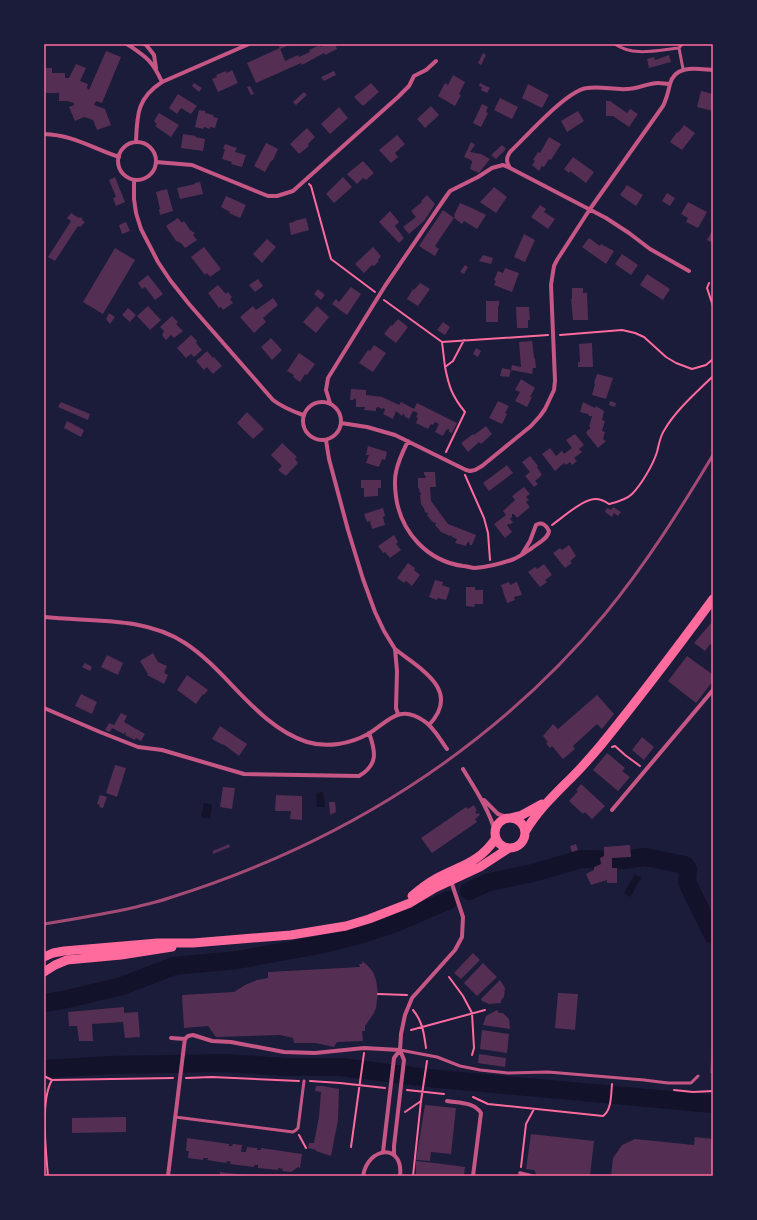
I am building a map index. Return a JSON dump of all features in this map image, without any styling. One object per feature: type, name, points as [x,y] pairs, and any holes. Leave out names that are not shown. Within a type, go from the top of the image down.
[{"type":"main road","points":[[495,834],[501,845],[509,848],[514,848],[522,842],[525,832],[536,815],[550,798],[601,745],[662,668],[712,599]]},
{"type":"main road","points":[[450,877],[478,857],[490,845],[500,822],[527,812],[550,798]]},
{"type":"main road","points":[[509,818],[518,820],[522,823],[525,832]]},
{"type":"main road","points":[[44,958],[53,953],[64,951],[158,943],[193,943],[291,934],[346,926],[393,910],[429,883],[480,867],[509,848]]},
{"type":"main road","points":[[44,972],[67,960],[159,950],[193,943]]},
{"type":"street","points":[[127,44],[148,58],[156,68]]},
{"type":"street","points":[[136,142],[137,120],[142,101],[147,93],[162,82],[249,44]]},
{"type":"street","points":[[145,45],[154,55],[156,68],[162,82]]},
{"type":"street","points":[[156,162],[192,165],[268,196],[277,196],[293,191],[398,98],[409,86],[414,76],[426,70],[436,61]]},
{"type":"street","points":[[341,423],[367,427],[395,435],[470,471],[482,466],[531,426],[545,409],[552,394],[555,381],[552,285],[554,266],[557,260],[590,209],[663,106],[673,77],[678,72],[689,68],[713,70]]},
{"type":"street","points":[[510,168],[506,160],[510,152],[563,101],[579,90],[598,87],[621,90],[643,87],[657,83],[670,84]]},
{"type":"street","points":[[44,134],[70,137],[119,157]]},
{"type":"street","points":[[136,142],[142,143],[154,152],[156,162],[151,174],[140,180],[134,180],[126,176],[122,173],[119,165],[119,157],[121,152],[127,145],[136,142]]},
{"type":"street","points":[[330,403],[326,390],[328,378],[379,296],[450,191],[492,168],[503,165],[590,209],[629,233],[650,249],[689,271]]},
{"type":"street","points":[[134,180],[134,199],[136,213],[141,229],[158,262],[170,280],[189,304],[273,400],[289,410],[304,415]]},
{"type":"street","points":[[317,402],[330,403],[335,406],[341,417],[339,429],[336,434],[326,440],[314,439],[306,432],[302,421],[306,409],[317,402]]},
{"type":"street","points":[[326,440],[329,459],[348,530],[375,612],[395,649],[426,672],[437,686],[440,693],[440,707],[429,725]]},
{"type":"street","points":[[408,441],[401,455],[396,472],[395,487],[400,513],[409,531],[422,548],[454,565],[475,568],[514,559],[522,554],[545,538],[549,534],[548,528],[543,524],[536,524],[530,541],[522,554]]},
{"type":"street","points":[[44,617],[70,620],[112,621],[156,629],[172,635],[185,643],[214,666],[254,707],[268,719],[282,730],[306,741],[325,745],[347,743],[369,734],[381,724],[398,714],[412,715],[429,725],[447,749]]},
{"type":"street","points":[[395,649],[397,671],[396,708],[398,714]]},
{"type":"street","points":[[612,810],[713,690]]},
{"type":"street","points":[[44,708],[138,747],[162,750],[244,774],[359,776],[369,769],[374,758],[374,749],[369,734]]},
{"type":"street","points":[[462,769],[481,797],[491,820],[495,834]]},
{"type":"street","points":[[481,797],[498,814],[509,818]]},
{"type":"street","points":[[394,1155],[404,1066],[404,1060],[400,1050],[401,1034],[405,1015],[412,998],[455,950],[462,937],[463,918],[450,877]]},
{"type":"street","points":[[171,1038],[185,1039],[188,1036],[193,1035],[212,1041],[231,1042],[284,1052],[314,1053],[364,1048],[400,1050]]},
{"type":"street","points":[[168,1176],[185,1039]]},
{"type":"street","points":[[382,1152],[394,1058],[400,1050]]},
{"type":"street","points":[[447,1101],[471,1104],[478,1108],[481,1113],[473,1176]]},
{"type":"street","points":[[363,1176],[367,1163],[374,1156],[382,1152],[389,1152],[394,1155],[400,1164],[400,1176]]},
{"type":"street","points":[[520,1173],[532,1176]]},
{"type":"lane","points":[[615,44],[622,49],[635,52],[679,48],[682,44]]},
{"type":"lane","points":[[679,48],[684,69]]},
{"type":"lane","points":[[400,1050],[437,1057],[460,1066],[508,1073],[548,1072],[668,1083],[691,1083],[698,1076]]},
{"type":"lane","points":[[175,1117],[293,1132],[298,1128],[304,1081]]},
{"type":"path","points":[[306,180],[311,186],[331,259],[442,342],[622,330],[635,333],[644,338],[676,364],[692,369],[706,365],[713,359]]},
{"type":"path","points":[[709,283],[707,288],[713,306]]},
{"type":"path","points":[[445,366],[452,361],[464,340]]},
{"type":"path","points":[[442,342],[445,366],[454,398],[466,412],[443,459]]},
{"type":"path","points":[[548,528],[573,509],[588,501],[594,499],[604,500],[609,504],[618,502],[632,494],[654,459],[665,428],[673,417],[713,376]]},
{"type":"path","points":[[466,470],[465,477],[484,518],[488,533],[490,565]]},
{"type":"path","points":[[601,745],[605,748],[615,746],[646,770]]},
{"type":"path","points":[[449,977],[472,1013],[474,1048],[472,1055]]},
{"type":"path","points":[[378,994],[408,995]]},
{"type":"path","points":[[413,1010],[419,1017],[423,1027],[428,1055]]},
{"type":"path","points":[[411,1030],[485,1010]]},
{"type":"path","points":[[351,1147],[362,1062]]},
{"type":"path","points":[[413,1176],[425,1069]]},
{"type":"path","points":[[44,1076],[51,1079],[212,1078],[391,1086]]},
{"type":"path","points":[[48,1176],[44,1117],[48,1086],[51,1079]]},
{"type":"path","points":[[466,1097],[488,1104],[603,1116],[607,1114],[609,1109],[612,1084]]},
{"type":"path","points":[[401,1088],[444,1094]]},
{"type":"path","points":[[401,1115],[421,1101]]},
{"type":"path","points":[[520,1173],[526,1124],[534,1109]]},
{"type":"path","points":[[296,1130],[306,1148]]},
{"type":"shaded area","points":[[323,792],[325,807],[317,807],[316,793]]},
{"type":"shaded area","points":[[204,803],[212,805],[210,819],[201,817]]},
{"type":"shaded area","points":[[635,874],[641,878],[630,897],[624,893]]},
{"type":"building","points":[[278,44],[292,44],[280,49]]},
{"type":"building","points":[[327,44],[335,44],[337,49],[325,55],[324,53],[302,65],[301,63],[256,83],[247,63],[280,48],[285,61],[298,55],[299,57],[310,52],[309,50],[320,45],[321,47]]},
{"type":"building","points":[[106,51],[121,57],[102,103],[96,101],[94,105],[105,109],[111,125],[97,130],[93,120],[84,117],[75,121],[69,107],[74,105],[74,103],[59,101],[59,93],[45,93],[44,68],[52,68],[52,73],[65,73],[65,78],[69,78],[76,64],[86,68],[80,81],[88,84],[87,88],[89,90]]},
{"type":"building","points":[[483,53],[486,55],[481,65],[478,63]]},
{"type":"building","points":[[669,55],[671,62],[649,68],[647,59],[654,57],[655,60]]},
{"type":"building","points":[[232,70],[238,83],[218,92],[212,79],[217,77],[216,75],[226,71],[227,73]]},
{"type":"building","points":[[334,71],[336,75],[324,81],[321,77]]},
{"type":"building","points":[[453,75],[465,82],[459,94],[461,95],[455,106],[438,96],[445,83],[448,85]]},
{"type":"building","points":[[194,83],[202,88],[199,92],[192,86]]},
{"type":"building","points":[[371,83],[379,92],[363,106],[354,97]]},
{"type":"building","points":[[480,83],[490,88],[487,93],[481,90],[482,87],[479,86]]},
{"type":"building","points":[[528,84],[549,95],[542,108],[522,98]]},
{"type":"building","points":[[250,86],[254,94],[251,95],[247,87]]},
{"type":"building","points":[[701,91],[713,94],[713,111],[697,107]]},
{"type":"building","points":[[304,92],[307,95],[296,105],[293,102]]},
{"type":"building","points":[[178,94],[197,106],[191,114],[181,108],[177,114],[169,108]]},
{"type":"building","points":[[500,98],[518,107],[512,119],[494,110]]},
{"type":"building","points":[[606,101],[610,101],[627,113],[630,109],[638,114],[629,127],[613,116],[606,116]]},
{"type":"building","points":[[482,104],[488,107],[486,112],[488,113],[481,127],[473,123]]},
{"type":"building","points":[[431,106],[439,115],[425,128],[417,119]]},
{"type":"building","points":[[339,107],[348,118],[330,134],[321,124]]},
{"type":"building","points":[[199,110],[205,111],[205,113],[214,115],[213,117],[218,118],[215,128],[210,127],[210,129],[204,127],[203,129],[195,127]]},
{"type":"building","points":[[578,111],[584,121],[567,132],[561,121]]},
{"type":"building","points":[[159,113],[179,125],[171,137],[155,126],[157,124],[154,121]]},
{"type":"building","points":[[684,125],[695,133],[682,150],[670,142]]},
{"type":"building","points":[[307,128],[315,137],[308,144],[309,146],[299,154],[290,144]]},
{"type":"building","points":[[183,134],[205,139],[203,151],[181,148]]},
{"type":"building","points":[[397,135],[405,144],[395,153],[398,157],[391,163],[379,150]]},
{"type":"building","points":[[549,137],[561,144],[551,160],[549,159],[544,167],[542,166],[539,171],[532,165],[535,161],[533,160],[538,152],[540,153]]},
{"type":"building","points":[[471,142],[475,145],[470,152],[481,154],[490,159],[479,173],[470,169],[472,162],[471,160],[464,157]]},
{"type":"building","points":[[266,143],[278,149],[265,172],[254,166]]},
{"type":"building","points":[[225,144],[237,148],[235,152],[246,155],[242,167],[231,164],[232,162],[222,159]]},
{"type":"building","points":[[502,145],[506,149],[496,159],[491,155]]},
{"type":"building","points":[[573,157],[594,172],[586,183],[570,171],[569,173],[564,169]]},
{"type":"building","points":[[363,161],[374,173],[366,180],[363,178],[357,184],[347,174]]},
{"type":"building","points":[[115,177],[125,202],[116,206],[113,198],[116,197],[109,180]]},
{"type":"building","points":[[343,177],[352,187],[334,203],[326,194]]},
{"type":"building","points":[[200,182],[203,194],[180,199],[177,188]]},
{"type":"building","points":[[627,185],[643,195],[636,206],[620,195]]},
{"type":"building","points":[[494,187],[507,197],[496,213],[480,202]]},
{"type":"building","points":[[167,189],[173,211],[160,215],[156,192]]},
{"type":"building","points":[[667,193],[675,198],[670,206],[662,201]]},
{"type":"building","points":[[427,195],[435,204],[424,221],[409,234],[403,227],[416,217],[411,211],[422,202],[421,201]]},
{"type":"building","points":[[226,196],[246,205],[240,218],[221,207]]},
{"type":"building","points":[[688,202],[707,212],[698,228],[686,222],[688,218],[681,214]]},
{"type":"building","points":[[460,203],[486,215],[477,229],[464,221],[462,224],[454,218]]},
{"type":"building","points":[[540,205],[546,209],[544,212],[555,219],[548,229],[531,217]]},
{"type":"building","points":[[443,210],[454,218],[435,246],[439,249],[435,256],[419,246]]},
{"type":"building","points":[[390,211],[399,222],[395,226],[404,238],[399,243],[379,222]]},
{"type":"building","points":[[71,213],[79,218],[80,217],[85,222],[80,227],[78,226],[55,261],[48,257],[71,221],[67,218]]},
{"type":"building","points":[[178,218],[182,223],[184,221],[190,230],[195,233],[193,235],[197,240],[185,248],[181,243],[176,241],[166,226]]},
{"type":"building","points":[[306,218],[309,230],[291,235],[289,223]]},
{"type":"building","points":[[126,222],[130,231],[122,234],[119,225]]},
{"type":"building","points":[[713,229],[713,243],[707,240]]},
{"type":"building","points":[[524,234],[535,240],[525,262],[514,257]]},
{"type":"building","points":[[589,238],[600,246],[601,244],[614,251],[606,264],[582,247]]},
{"type":"building","points":[[267,239],[276,247],[262,263],[253,254]]},
{"type":"building","points":[[204,247],[221,269],[210,277],[207,273],[205,275],[191,257]]},
{"type":"building","points":[[373,247],[381,256],[378,260],[379,261],[374,266],[372,265],[364,273],[355,264]]},
{"type":"building","points":[[115,248],[135,260],[103,314],[83,302]]},
{"type":"building","points":[[622,254],[638,265],[631,275],[615,264]]},
{"type":"building","points":[[483,255],[493,258],[491,264],[479,261]]},
{"type":"building","points":[[465,265],[468,267],[464,274],[460,272]]},
{"type":"building","points":[[505,268],[519,273],[512,292],[494,285],[496,281],[494,280],[498,271],[503,273]]},
{"type":"building","points":[[647,274],[670,289],[663,300],[640,285]]},
{"type":"building","points":[[148,275],[163,294],[155,300],[145,287],[142,289],[138,283]]},
{"type":"building","points":[[258,279],[263,286],[255,292],[249,285]]},
{"type":"building","points":[[420,283],[430,289],[418,306],[407,299],[413,289],[414,290]]},
{"type":"building","points":[[218,285],[226,294],[228,292],[232,297],[230,299],[233,303],[223,310],[221,307],[219,308],[208,293]]},
{"type":"building","points":[[351,287],[361,294],[347,315],[332,304],[336,299],[339,302]]},
{"type":"building","points":[[572,288],[583,288],[583,293],[587,293],[588,320],[573,320],[571,299]]},
{"type":"building","points":[[318,289],[325,295],[321,300],[314,294]]},
{"type":"building","points":[[273,298],[278,305],[263,318],[266,322],[254,333],[240,317],[253,306],[256,310]]},
{"type":"building","points":[[486,301],[499,301],[498,322],[486,322]]},
{"type":"building","points":[[148,306],[161,320],[150,330],[137,316]]},
{"type":"building","points":[[317,306],[329,317],[316,333],[303,322]]},
{"type":"building","points":[[516,307],[529,307],[530,320],[528,320],[528,328],[517,328]]},
{"type":"building","points":[[128,308],[136,315],[130,322],[122,315]]},
{"type":"building","points":[[109,313],[115,317],[110,324],[106,319]]},
{"type":"building","points":[[172,316],[178,322],[176,324],[183,331],[174,338],[171,335],[166,340],[162,335],[164,331],[160,327]]},
{"type":"building","points":[[398,319],[408,327],[396,343],[384,334]]},
{"type":"building","points":[[443,322],[450,327],[445,335],[437,330]]},
{"type":"building","points":[[191,335],[197,341],[196,343],[202,350],[194,357],[191,354],[186,358],[177,348]]},
{"type":"building","points":[[271,338],[282,350],[272,360],[261,347]]},
{"type":"building","points":[[532,341],[536,368],[533,368],[532,374],[511,370],[512,365],[521,367],[519,342]]},
{"type":"building","points":[[592,343],[593,367],[578,367],[578,362],[580,362],[579,344]]},
{"type":"building","points":[[374,345],[386,353],[373,372],[359,363],[368,350],[370,351]]},
{"type":"building","points":[[476,348],[481,351],[478,357],[473,354]]},
{"type":"building","points":[[207,351],[222,366],[213,374],[207,367],[204,370],[196,361]]},
{"type":"building","points":[[299,353],[315,364],[307,375],[305,374],[300,382],[293,377],[294,375],[287,371]]},
{"type":"building","points":[[502,368],[511,370],[509,377],[500,376]]},
{"type":"building","points":[[597,374],[613,378],[606,399],[592,395]]},
{"type":"building","points":[[521,379],[535,388],[527,407],[515,401],[520,392],[515,390]]},
{"type":"building","points":[[351,389],[366,390],[366,395],[382,397],[399,405],[401,402],[414,409],[417,403],[457,423],[452,433],[449,432],[449,429],[446,430],[443,436],[435,432],[439,424],[435,422],[433,425],[431,424],[428,429],[416,423],[418,413],[413,411],[409,419],[404,416],[405,415],[403,414],[402,416],[396,411],[393,419],[383,414],[385,410],[384,408],[382,409],[378,407],[376,408],[376,411],[364,410],[365,407],[356,407],[355,398],[350,400]]},
{"type":"building","points":[[498,401],[509,406],[502,424],[489,418]]},
{"type":"building","points":[[610,401],[616,403],[615,407],[609,405]]},
{"type":"building","points":[[61,402],[90,414],[88,420],[58,407]]},
{"type":"building","points":[[583,402],[595,408],[596,406],[604,411],[602,420],[605,421],[602,431],[605,432],[603,439],[606,441],[598,448],[586,433],[590,429],[589,427],[592,416],[580,412]]},
{"type":"building","points":[[247,412],[264,429],[253,439],[237,423]]},
{"type":"building","points":[[67,421],[84,430],[81,437],[64,428]]},
{"type":"building","points":[[486,426],[492,434],[481,444],[479,442],[468,452],[461,443]]},
{"type":"building","points":[[575,434],[584,445],[579,449],[582,452],[574,458],[577,461],[572,465],[570,462],[566,465],[564,463],[555,471],[542,454],[550,448],[556,456],[562,451],[564,454],[572,448],[566,440]]},
{"type":"building","points":[[282,443],[297,457],[295,459],[298,463],[286,476],[278,470],[282,466],[271,455]]},
{"type":"building","points":[[368,446],[387,452],[385,460],[382,459],[379,467],[366,463],[369,455],[366,455]]},
{"type":"building","points":[[530,456],[538,466],[537,467],[542,475],[535,481],[538,484],[534,487],[525,476],[530,472],[522,462]]},
{"type":"building","points":[[507,465],[513,473],[489,491],[483,483]]},
{"type":"building","points":[[424,472],[435,472],[436,487],[430,487],[431,501],[448,524],[476,535],[472,545],[470,545],[469,542],[466,546],[455,543],[457,539],[451,535],[450,536],[441,532],[435,525],[435,522],[434,523],[427,515],[427,512],[426,513],[421,504],[421,493],[418,488],[418,478],[426,477]]},
{"type":"building","points":[[361,480],[381,480],[381,488],[378,488],[378,496],[364,497],[364,488],[361,488]]},
{"type":"building","points":[[524,487],[530,494],[526,497],[529,500],[526,502],[530,507],[517,518],[514,514],[512,514],[510,519],[513,522],[507,525],[512,532],[505,538],[494,524],[506,515],[503,511],[515,500],[512,496]]},
{"type":"building","points":[[613,507],[621,512],[618,516],[614,513],[612,517],[605,512],[607,508],[611,510]]},
{"type":"building","points":[[383,508],[385,525],[372,529],[370,521],[367,522],[364,514]]},
{"type":"building","points":[[394,535],[398,542],[396,544],[401,550],[390,558],[385,552],[383,553],[378,546]]},
{"type":"building","points":[[569,545],[576,556],[570,561],[572,563],[565,568],[553,553],[560,548],[562,550]]},
{"type":"building","points":[[408,563],[415,568],[414,570],[420,575],[412,586],[406,581],[404,583],[397,578]]},
{"type":"building","points":[[544,564],[552,575],[545,580],[547,582],[540,587],[528,572],[535,567],[537,569]]},
{"type":"building","points":[[435,580],[443,582],[442,585],[450,588],[446,600],[438,598],[437,600],[429,597]]},
{"type":"building","points":[[509,582],[510,585],[517,582],[522,595],[514,597],[515,600],[507,603],[501,585]]},
{"type":"building","points":[[466,587],[475,587],[475,590],[483,590],[483,604],[475,604],[474,607],[466,606]]},
{"type":"building","points":[[711,623],[713,625],[713,646],[710,644],[705,651],[694,643]]},
{"type":"building","points":[[153,653],[158,662],[167,666],[164,673],[168,675],[164,684],[147,675],[148,674],[140,661]]},
{"type":"building","points":[[107,655],[123,663],[118,675],[101,667]]},
{"type":"building","points":[[687,656],[713,675],[713,681],[696,703],[668,681]]},
{"type":"building","points":[[85,663],[92,667],[90,671],[82,667]]},
{"type":"building","points":[[187,675],[208,690],[196,704],[177,690]]},
{"type":"building","points":[[81,694],[97,702],[92,714],[75,706]]},
{"type":"building","points":[[597,695],[614,714],[602,729],[597,724],[573,746],[575,749],[563,759],[552,746],[550,748],[546,743],[548,742],[543,736],[553,724],[558,729]]},
{"type":"building","points":[[121,713],[127,716],[124,722],[145,734],[141,741],[125,735],[125,732],[124,734],[112,728],[110,732],[105,730],[109,723],[114,725]]},
{"type":"building","points":[[220,726],[247,744],[239,756],[223,744],[212,739]]},
{"type":"building","points":[[642,737],[654,747],[644,760],[632,750]]},
{"type":"building","points":[[607,753],[625,768],[622,771],[630,777],[618,791],[593,770]]},
{"type":"building","points":[[115,765],[126,768],[117,797],[106,793]]},
{"type":"building","points":[[581,784],[605,806],[592,819],[585,812],[583,814],[569,801],[578,791],[576,790]]},
{"type":"building","points":[[223,787],[235,788],[232,809],[220,807]]},
{"type":"building","points":[[100,795],[107,797],[103,808],[99,807],[100,805],[97,804]]},
{"type":"building","points":[[276,795],[302,796],[302,820],[290,819],[291,811],[275,811]]},
{"type":"building","points":[[329,802],[335,802],[336,812],[330,815]]},
{"type":"building","points":[[474,805],[477,811],[475,812],[477,814],[479,813],[480,815],[475,819],[477,822],[432,853],[421,838],[466,807],[468,809]]},
{"type":"building","points":[[229,844],[230,847],[213,854],[213,851]]},
{"type":"building","points":[[576,844],[578,850],[572,852],[570,846]]},
{"type":"building","points":[[630,845],[631,857],[612,858],[612,868],[617,868],[617,883],[607,883],[607,880],[591,885],[586,874],[594,870],[594,867],[601,864],[600,858],[604,856],[604,847]]},
{"type":"building","points":[[473,953],[480,960],[461,979],[454,973]]},
{"type":"building","points":[[362,961],[373,972],[378,993],[374,1013],[365,1026],[365,1031],[362,1031],[363,1041],[337,1042],[334,1047],[316,1043],[294,1043],[293,1038],[280,1035],[216,1037],[208,1026],[184,1028],[182,995],[234,992],[257,980],[268,978],[268,972],[360,967],[359,964],[362,964]]},
{"type":"building","points":[[483,963],[497,977],[477,996],[464,983]]},
{"type":"building","points":[[500,980],[505,988],[504,997],[501,1000],[501,1003],[489,1004],[482,1001],[481,999]]},
{"type":"building","points":[[558,993],[578,994],[575,1030],[555,1028]]},
{"type":"building","points":[[124,1007],[124,1013],[138,1012],[140,1037],[125,1038],[123,1022],[92,1024],[93,1041],[79,1041],[77,1026],[69,1026],[68,1012]]},
{"type":"building","points":[[497,1010],[509,1019],[510,1029],[483,1025],[486,1016]]},
{"type":"building","points":[[482,1030],[509,1034],[507,1053],[480,1049]]},
{"type":"building","points":[[712,1052],[713,1073],[710,1073]]},
{"type":"building","points":[[479,1054],[506,1058],[505,1067],[478,1063]]},
{"type":"building","points":[[316,1086],[339,1089],[338,1120],[331,1156],[308,1148],[309,1143],[314,1143],[319,1117],[321,1092],[315,1091]]},
{"type":"building","points":[[425,1105],[456,1108],[451,1154],[431,1152],[430,1161],[416,1160]]},
{"type":"building","points":[[126,1117],[126,1132],[72,1133],[72,1118]]},
{"type":"building","points":[[531,1134],[594,1141],[590,1176],[537,1176],[534,1170],[526,1169]]},
{"type":"building","points":[[695,1137],[713,1139],[713,1176],[611,1176],[613,1158],[622,1145],[635,1139],[694,1145]]},
{"type":"building","points":[[187,1138],[229,1144],[229,1146],[232,1146],[233,1144],[242,1145],[241,1152],[246,1152],[247,1147],[257,1148],[257,1150],[261,1150],[261,1148],[302,1154],[300,1168],[298,1167],[291,1172],[282,1171],[283,1169],[278,1168],[278,1170],[258,1168],[258,1165],[254,1165],[254,1167],[230,1164],[231,1162],[227,1161],[226,1163],[207,1160],[208,1158],[203,1158],[203,1160],[188,1158],[189,1151],[186,1151]]},
{"type":"building","points":[[416,1161],[465,1167],[464,1176],[416,1175]]},
{"type":"building","points":[[220,1172],[245,1175],[245,1176],[220,1176]]},
{"type":"waterway","points":[[469,891],[489,882],[533,873],[581,859],[624,860],[645,857],[685,865],[688,869],[687,882],[713,935]]},
{"type":"waterway","points":[[44,1003],[122,986],[174,966],[237,960],[319,945],[359,935],[393,924],[449,900]]},
{"type":"waterway","points":[[44,1069],[111,1065],[224,1063],[285,1067],[341,1067],[428,1078],[713,1104]]},
{"type":"railway","points":[[44,924],[113,912],[152,903],[232,876],[293,851],[352,821],[408,788],[462,750],[513,709],[561,663],[605,614],[635,576],[688,496],[713,455]]}]
